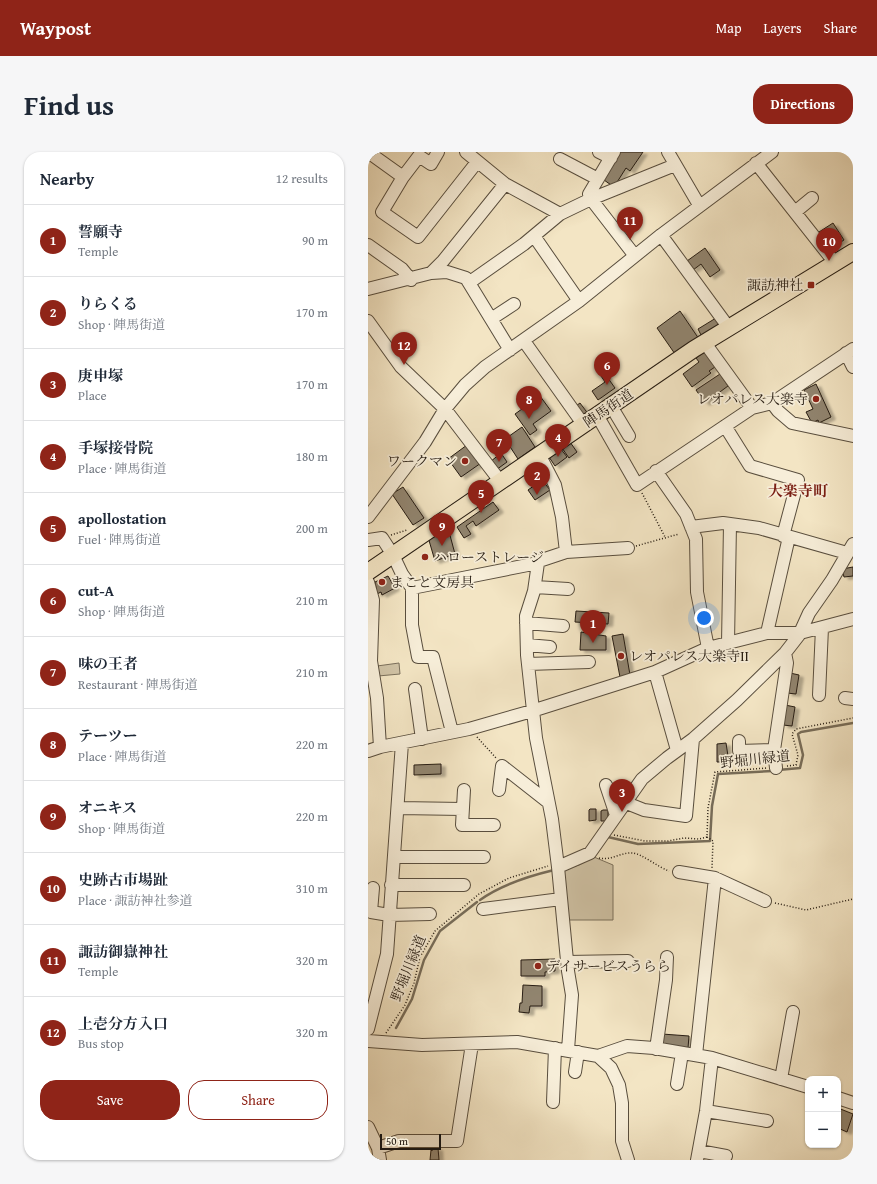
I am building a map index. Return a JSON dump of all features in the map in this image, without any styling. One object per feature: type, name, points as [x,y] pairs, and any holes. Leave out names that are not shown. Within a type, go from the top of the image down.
[{"type":"main road","name":"陣馬街道","points":[[368,572],[582,424],[705,343],[853,252]]},
{"type":"street","points":[[368,152],[403,177]]},
{"type":"street","points":[[438,152],[431,164],[419,156],[403,177],[382,212],[418,237],[471,155],[505,184],[560,214]]},
{"type":"street","points":[[599,152],[612,155],[589,194],[591,199],[635,256]]},
{"type":"street","points":[[668,152],[699,205]]},
{"type":"street","points":[[368,517],[425,442],[445,409],[470,380],[485,366],[524,341],[579,301],[699,205],[772,152]]},
{"type":"street","points":[[560,159],[598,179]]},
{"type":"street","points":[[756,163],[835,263]]},
{"type":"street","points":[[470,282],[534,236],[560,214],[591,199],[675,165]]},
{"type":"street","points":[[431,274],[444,261],[505,184]]},
{"type":"street","points":[[795,212],[812,198]]},
{"type":"street","points":[[661,235],[729,328]]},
{"type":"street","points":[[534,236],[579,301]]},
{"type":"street","points":[[368,245],[402,268],[411,280]]},
{"type":"street","points":[[368,289],[411,280],[431,274],[447,272],[466,278],[470,282],[510,350]]},
{"type":"street","points":[[491,319],[514,304]]},
{"type":"street","points":[[368,322],[401,367],[445,409],[500,481]]},
{"type":"street","points":[[524,341],[582,424]]},
{"type":"street","points":[[705,343],[752,408]]},
{"type":"street","points":[[597,415],[637,485],[752,408],[772,403],[849,351],[853,367]]},
{"type":"street","points":[[772,403],[792,424],[853,436]]},
{"type":"street","points":[[610,406],[629,436]]},
{"type":"street","points":[[725,426],[750,466],[798,480],[768,633]]},
{"type":"street","points":[[540,454],[555,485],[562,517],[566,552]]},
{"type":"street","points":[[656,472],[686,514],[696,539],[697,592],[708,648]]},
{"type":"street","points":[[558,866],[590,853],[605,833],[624,802],[642,779],[677,750],[694,739],[785,653],[800,633],[809,613],[832,580],[850,549],[786,536],[759,528],[723,523],[691,527]]},
{"type":"street","points":[[728,643],[730,524]]},
{"type":"street","points":[[368,540],[382,538],[393,555],[402,574],[412,588],[412,625],[418,657],[433,657],[452,732]]},
{"type":"street","points":[[412,588],[538,563],[538,561],[566,552],[628,548]]},
{"type":"street","points":[[538,563],[535,587],[526,616],[528,664],[532,711],[558,866],[567,962],[572,995],[575,1072]]},
{"type":"street","points":[[368,582],[373,600],[371,661],[377,698],[380,747]]},
{"type":"street","points":[[535,587],[568,589]]},
{"type":"street","points":[[368,751],[380,747],[469,728],[532,711],[655,672],[708,648],[768,633],[800,633],[853,619]]},
{"type":"street","points":[[526,623],[563,626]]},
{"type":"street","points":[[819,695],[822,628]]},
{"type":"street","points":[[527,645],[550,646]]},
{"type":"street","points":[[776,768],[774,750],[787,662],[785,653]]},
{"type":"street","points":[[528,664],[589,662]]},
{"type":"street","points":[[655,672],[677,750]]},
{"type":"street","points":[[415,689],[422,739]]},
{"type":"street","points":[[624,802],[644,810],[686,816],[694,739]]},
{"type":"street","points":[[739,741],[740,751],[774,750]]},
{"type":"street","points":[[368,1029],[387,954],[402,743]]},
{"type":"street","points":[[502,766],[548,802]]},
{"type":"street","points":[[499,790],[502,766]]},
{"type":"street","points":[[606,785],[616,815]]},
{"type":"street","points":[[464,790],[462,825],[494,825]]},
{"type":"street","points":[[398,808],[463,809]]},
{"type":"street","points":[[394,858],[484,857]]},
{"type":"street","points":[[679,872],[714,877],[765,901]]},
{"type":"street","points":[[696,1055],[714,877]]},
{"type":"street","points":[[391,885],[464,885]]},
{"type":"street","points":[[373,888],[371,912],[389,915],[430,914]]},
{"type":"street","points":[[483,909],[561,898]]},
{"type":"street","points":[[656,1049],[666,980],[667,957]]},
{"type":"street","points":[[567,962],[628,961]]},
{"type":"street","points":[[780,1079],[793,1012]]},
{"type":"street","points":[[368,1041],[422,1045],[517,1042],[598,1056],[627,1046],[712,1058],[805,1086]]},
{"type":"street","points":[[368,1127],[379,1154],[399,1141],[457,1141],[472,1044]]},
{"type":"street","points":[[553,1102],[556,1048]]},
{"type":"street","points":[[677,1084],[682,1053]]},
{"type":"street","points":[[598,1056],[611,1068],[619,1085],[622,1103],[622,1141],[628,1160]]},
{"type":"street","points":[[712,1058],[706,1111],[698,1156],[726,1156]]},
{"type":"street","points":[[841,1099],[853,1104]]},
{"type":"street","points":[[706,1111],[767,1121]]},
{"type":"path","points":[[637,485],[665,537]]},
{"type":"path","points":[[628,548],[679,534]]},
{"type":"path","name":"野堀川緑道","points":[[708,837],[708,808],[715,772],[776,768],[796,765],[798,755],[792,734],[796,730],[853,718]]},
{"type":"path","points":[[469,728],[502,766]]},
{"type":"path","points":[[605,833],[645,841],[668,841],[684,838],[699,839],[708,837],[712,841],[714,877]]},
{"type":"path","points":[[595,856],[604,859],[613,858],[631,852],[638,854],[658,867],[679,872]]},
{"type":"path","name":"野堀川緑道","points":[[388,1030],[405,1005],[414,983],[420,957],[435,931],[479,894],[509,878],[558,866]]},
{"type":"path","points":[[765,901],[806,910],[853,899]]},
{"type":"shaded area","points":[[399,663],[400,674],[378,676],[377,666]]},
{"type":"shaded area","points":[[594,857],[613,865],[613,920],[567,920],[563,870],[579,865]]},
{"type":"building","points":[[619,152],[643,152],[630,171],[626,168],[614,187],[604,180]]},
{"type":"building","points":[[833,223],[844,240],[830,249],[819,232]]},
{"type":"building","points":[[705,248],[720,270],[710,277],[701,264],[693,270],[687,261]]},
{"type":"building","points":[[680,311],[699,339],[675,354],[657,328]]},
{"type":"building","points":[[716,318],[722,327],[703,339],[698,329]]},
{"type":"building","points":[[706,351],[715,367],[709,371],[711,373],[692,387],[683,374],[699,362],[696,358]]},
{"type":"building","points":[[605,374],[615,388],[598,400],[592,391],[605,382],[601,376]]},
{"type":"building","points":[[720,374],[728,386],[705,403],[696,390]]},
{"type":"building","name":"レオパレス大楽寺","points":[[816,384],[831,417],[819,423],[818,420],[812,423],[806,412],[813,409],[804,390]]},
{"type":"building","points":[[540,396],[551,411],[533,424],[537,430],[530,435],[515,414]]},
{"type":"building","points":[[580,403],[589,415],[582,420],[573,408]]},
{"type":"building","points":[[522,427],[535,447],[518,459],[505,439]]},
{"type":"building","points":[[570,442],[577,452],[569,458],[562,448]]},
{"type":"building","name":"ワークマン","points":[[467,445],[481,463],[461,477],[448,459]]},
{"type":"building","points":[[561,449],[567,457],[555,466],[549,457]]},
{"type":"building","points":[[501,453],[507,462],[496,470],[490,462]]},
{"type":"building","points":[[542,480],[550,490],[535,500],[528,490]]},
{"type":"building","points":[[403,487],[424,518],[413,525],[392,494]]},
{"type":"building","points":[[493,502],[499,510],[476,526],[473,521],[466,526],[471,534],[464,538],[457,527]]},
{"type":"building","points":[[447,524],[455,554],[435,561],[428,537]]},
{"type":"building","points":[[853,567],[853,576],[844,577],[842,569]]},
{"type":"building","points":[[388,576],[395,588],[382,595],[381,592],[377,594],[375,582]]},
{"type":"building","points":[[576,611],[609,613],[608,624],[575,622]]},
{"type":"building","points":[[581,632],[606,636],[606,650],[580,650]]},
{"type":"building","name":"レオパレス大楽寺Ⅱ","points":[[623,634],[630,675],[620,677],[612,636]]},
{"type":"building","points":[[790,673],[799,675],[796,694],[787,693]]},
{"type":"building","points":[[785,705],[795,707],[792,726],[783,725]]},
{"type":"building","points":[[726,743],[728,756],[727,762],[717,762],[717,744]]},
{"type":"building","points":[[441,764],[441,774],[414,775],[414,765]]},
{"type":"building","points":[[590,809],[596,809],[596,820],[589,821]]},
{"type":"building","points":[[608,810],[608,821],[601,821],[601,811]]},
{"type":"building","name":"デイサービスうらら","points":[[555,959],[555,971],[545,972],[545,976],[521,976],[521,960]]},
{"type":"building","points":[[523,985],[542,986],[542,1006],[530,1006],[529,1013],[519,1012],[520,1003],[522,1003]]},
{"type":"building","points":[[662,1034],[689,1036],[688,1048],[661,1045]]},
{"type":"building","points":[[841,1109],[853,1114],[847,1132],[841,1129]]},
{"type":"building","points":[[433,1148],[438,1148],[439,1160],[430,1160],[431,1150],[432,1151]]},
{"type":"waterway","points":[[778,770],[800,768],[803,755],[798,734],[801,732],[853,723]]},
{"type":"waterway","points":[[608,837],[638,844],[710,841],[712,806],[718,774],[773,771]]},
{"type":"waterway","points":[[480,900],[497,889],[516,881],[554,870]]},
{"type":"waterway","points":[[396,1028],[412,999],[424,960],[440,931],[477,902]]},
{"type":"place","name":"諏訪御嶽神社","points":[[630,240]]},
{"type":"place","name":"史跡古市場趾","points":[[829,261]]},
{"type":"place","name":"諏訪神社","points":[[811,285]]},
{"type":"place","name":"上壱分方入口","points":[[404,365]]},
{"type":"place","name":"cut-A","points":[[607,385]]},
{"type":"place","name":"レオパレス大楽寺","points":[[816,399]]},
{"type":"place","name":"テーツー","points":[[529,419]]},
{"type":"place","name":"手塚接骨院","points":[[558,457]]},
{"type":"place","name":"ワークマン","points":[[465,461]]},
{"type":"place","name":"味の王者","points":[[499,462]]},
{"type":"place","name":"りらくる","points":[[537,495]]},
{"type":"place","name":"apollostation","points":[[481,513]]},
{"type":"place","name":"オニキス","points":[[442,546]]},
{"type":"place","name":"ハローストレージ","points":[[425,557]]},
{"type":"place","name":"まこと文房具","points":[[382,582]]},
{"type":"place","name":"誓願寺","points":[[593,643]]},
{"type":"place","name":"レオパレス大楽寺Ⅱ","points":[[621,656]]},
{"type":"place","name":"庚申塚","points":[[622,812]]},
{"type":"place","name":"デイサービスうらら","points":[[538,966]]},
{"type":"district","name":"大楽寺町","points":[[798,490]]}]
